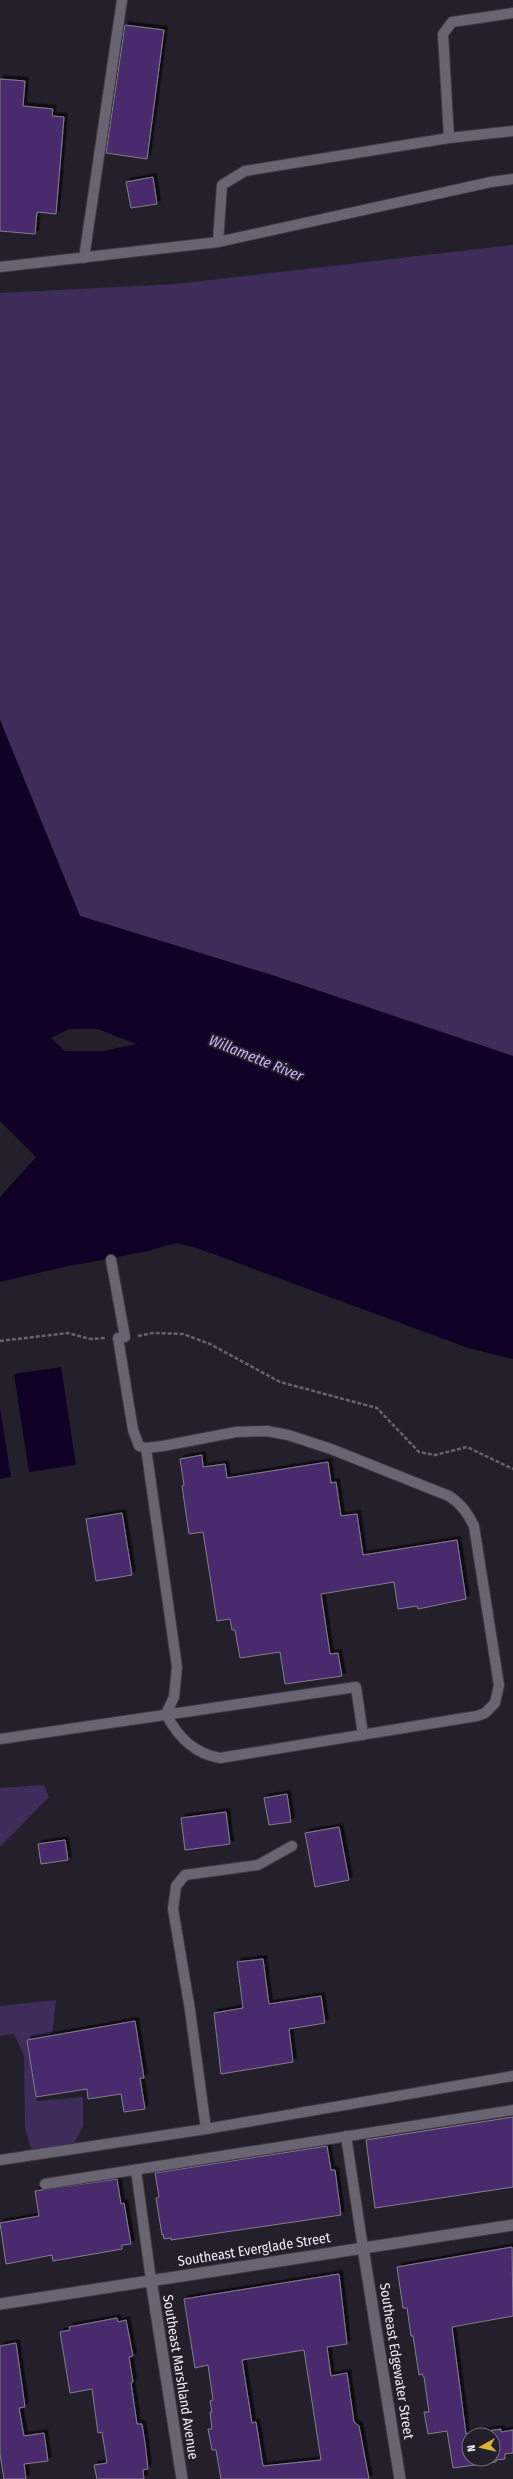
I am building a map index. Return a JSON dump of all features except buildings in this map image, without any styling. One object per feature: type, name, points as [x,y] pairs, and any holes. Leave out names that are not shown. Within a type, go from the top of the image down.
[{"type":"street","name":"Southeast Everglade Street","points":[[0,2304],[513,2225]]},
{"type":"street","name":"Southeast Edgewater Street","points":[[363,2248],[400,2479]]},
{"type":"street","name":"Southeast Marshland Avenue","points":[[151,2280],[182,2479]]},
{"type":"lane","points":[[84,258],[122,0]]},
{"type":"lane","points":[[449,138],[444,34],[452,22],[513,13]]},
{"type":"lane","points":[[218,242],[222,185],[245,171],[449,138],[513,131]]},
{"type":"lane","points":[[0,267],[218,242],[491,182],[513,179]]},
{"type":"lane","points":[[111,1260],[133,1430],[139,1446],[146,1448],[236,1432],[267,1431],[288,1435],[331,1449],[449,1496],[466,1511],[474,1526],[495,1646],[499,1685],[495,1703],[485,1712],[477,1716],[220,1758],[205,1756],[197,1751],[175,1732],[166,1714]]},
{"type":"lane","points":[[146,1448],[177,1667],[174,1697],[166,1714]]},
{"type":"lane","points":[[0,1739],[356,1686],[363,1735]]},
{"type":"lane","points":[[206,2129],[190,2010],[173,1910],[176,1886],[185,1875],[258,1865],[292,1846]]},
{"type":"lane","points":[[0,2160],[206,2129],[513,2076]]},
{"type":"lane","points":[[45,2184],[513,2110]]},
{"type":"lane","points":[[346,2136],[363,2248]]},
{"type":"lane","points":[[136,2170],[151,2280]]},
{"type":"path","points":[[0,1341],[68,1333],[90,1339],[122,1338],[153,1333],[183,1334],[210,1344],[280,1382],[377,1408],[419,1452],[435,1455],[467,1447],[513,1469]]},
{"type":"shaded area","points":[[513,245],[513,1056],[275,976],[80,916],[0,720],[0,293],[176,284]]},
{"type":"shaded area","points":[[44,1785],[49,1797],[0,1847],[0,1788]]},
{"type":"shaded area","points":[[56,2000],[52,2036],[27,2040],[36,2097],[37,2101],[83,2097],[83,2126],[71,2149],[33,2155],[25,2128],[24,2056],[14,2034],[0,2036],[0,2006]]},
{"type":"water","name":"Willamette River","points":[[0,720],[80,916],[275,976],[513,1056],[513,1359],[468,1348],[197,1248],[176,1243],[144,1252],[59,1268],[0,1282],[0,1197],[36,1157],[0,1121]],"holes":[[[69,1029],[98,1029],[136,1044],[103,1051],[65,1051],[51,1038]]]},
{"type":"water","points":[[61,1367],[76,1465],[29,1472],[14,1374]]},
{"type":"water","points":[[0,1408],[11,1477],[0,1479]]}]
